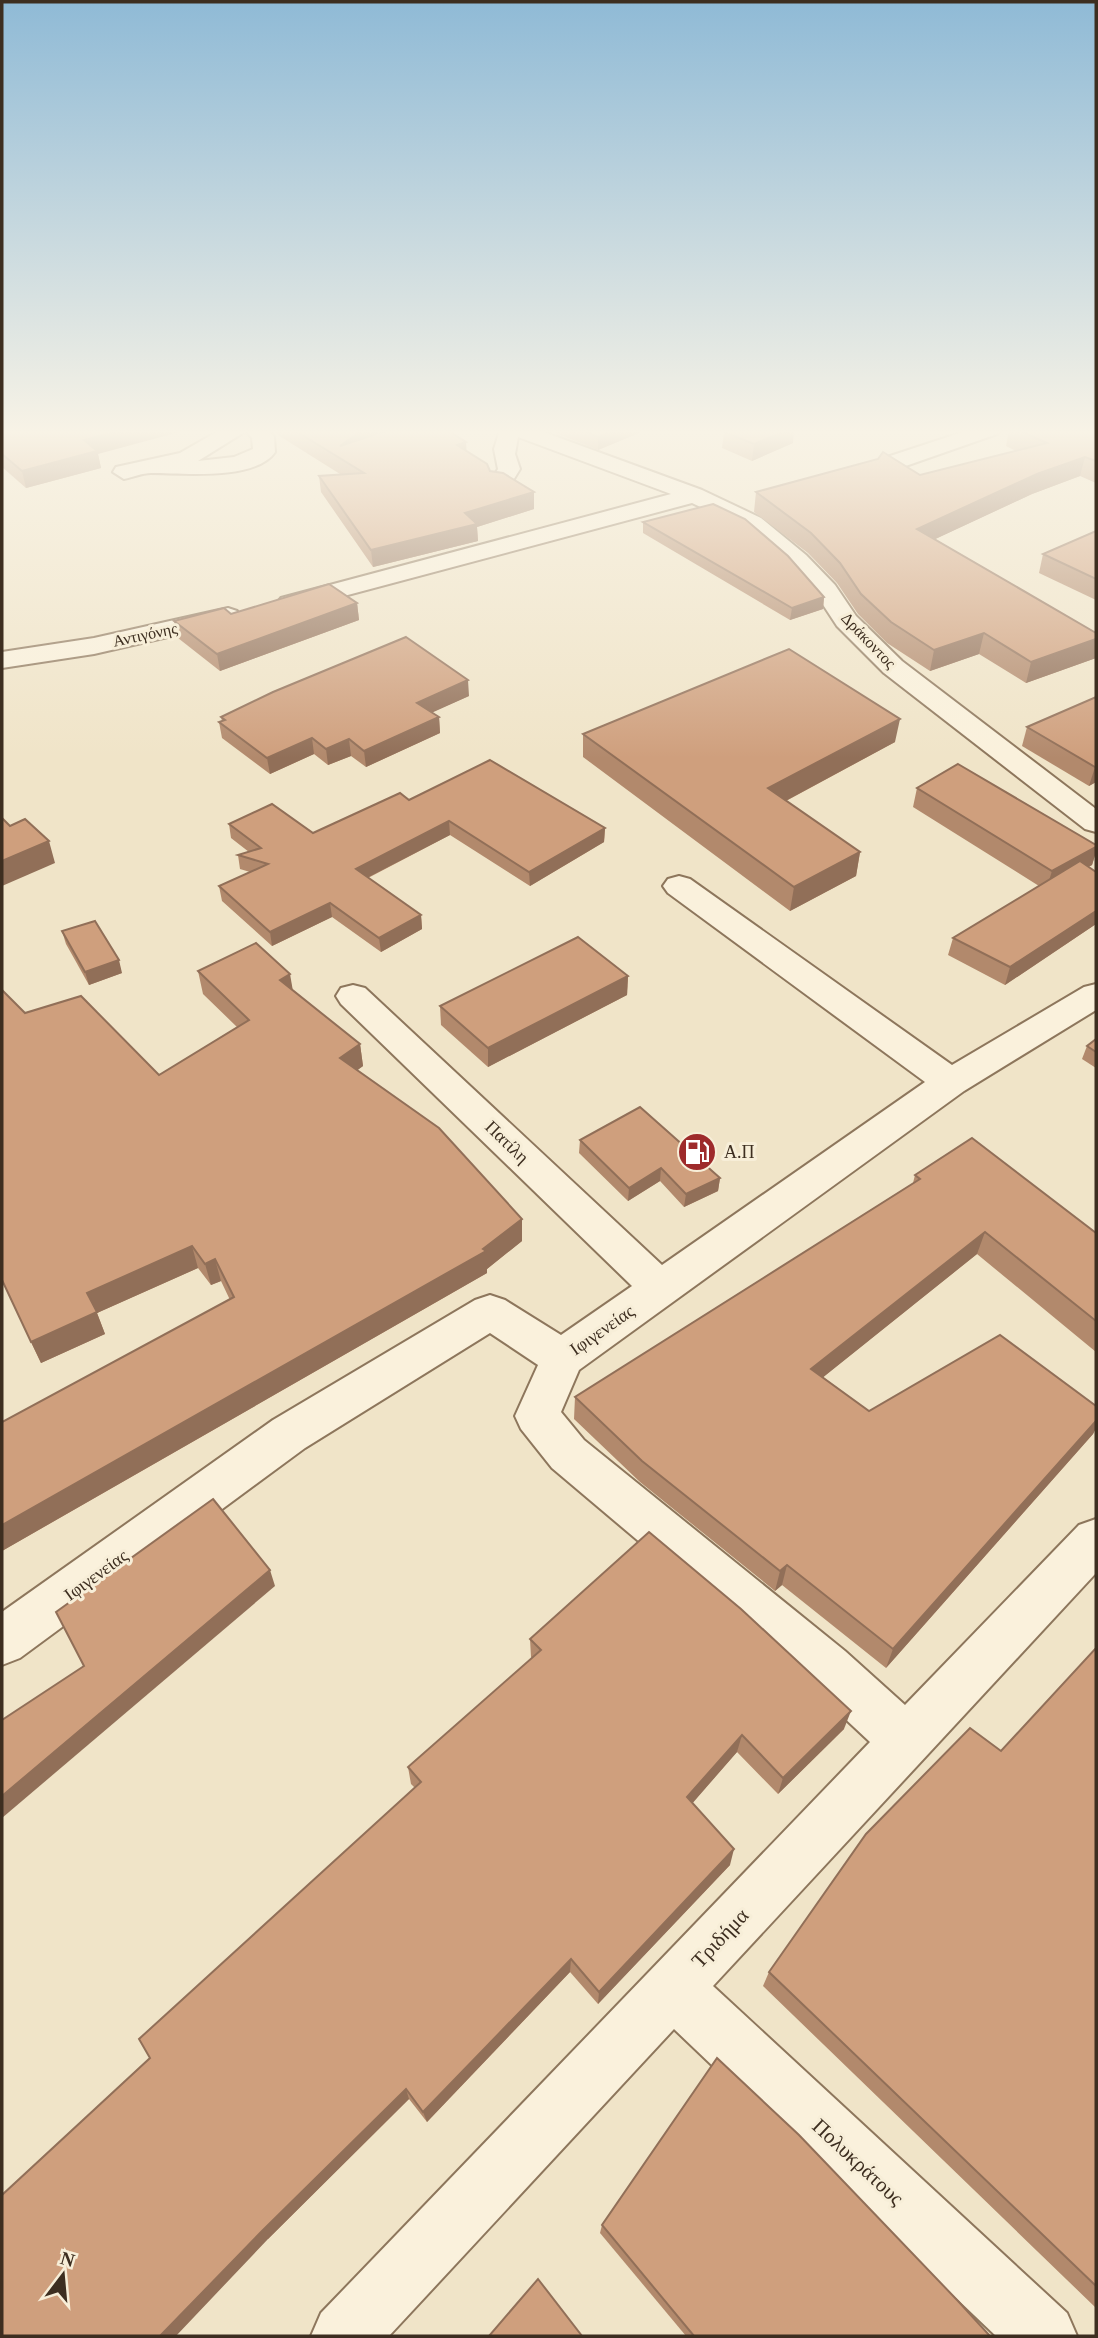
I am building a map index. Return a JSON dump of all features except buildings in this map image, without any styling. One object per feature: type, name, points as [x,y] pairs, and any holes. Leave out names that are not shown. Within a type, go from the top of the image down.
[{"type":"street","name":"Αντιγόνης","points":[[2,660],[94,646],[263,608],[526,539]]},
{"type":"street","name":"Δράκοντος","points":[[772,539],[826,590],[846,621],[893,667],[1096,823]]},
{"type":"street","points":[[679,886],[951,1082]]},
{"type":"street","name":"Ιφιγενείας","points":[[2,1641],[289,1434],[490,1312],[562,1358],[951,1082],[1096,995]]},
{"type":"street","name":"Πατίλη","points":[[353,996],[661,1289]]},
{"type":"street","points":[[562,1358],[537,1416],[568,1454],[827,1668],[906,1741]]},
{"type":"street","name":"Τριδήμα","points":[[344,2336],[1096,1540]]},
{"type":"street","name":"Πολυκράτους","points":[[673,1988],[1044,2336]]},
{"type":"place","name":"Α.Π","points":[[697,1152]]}]
